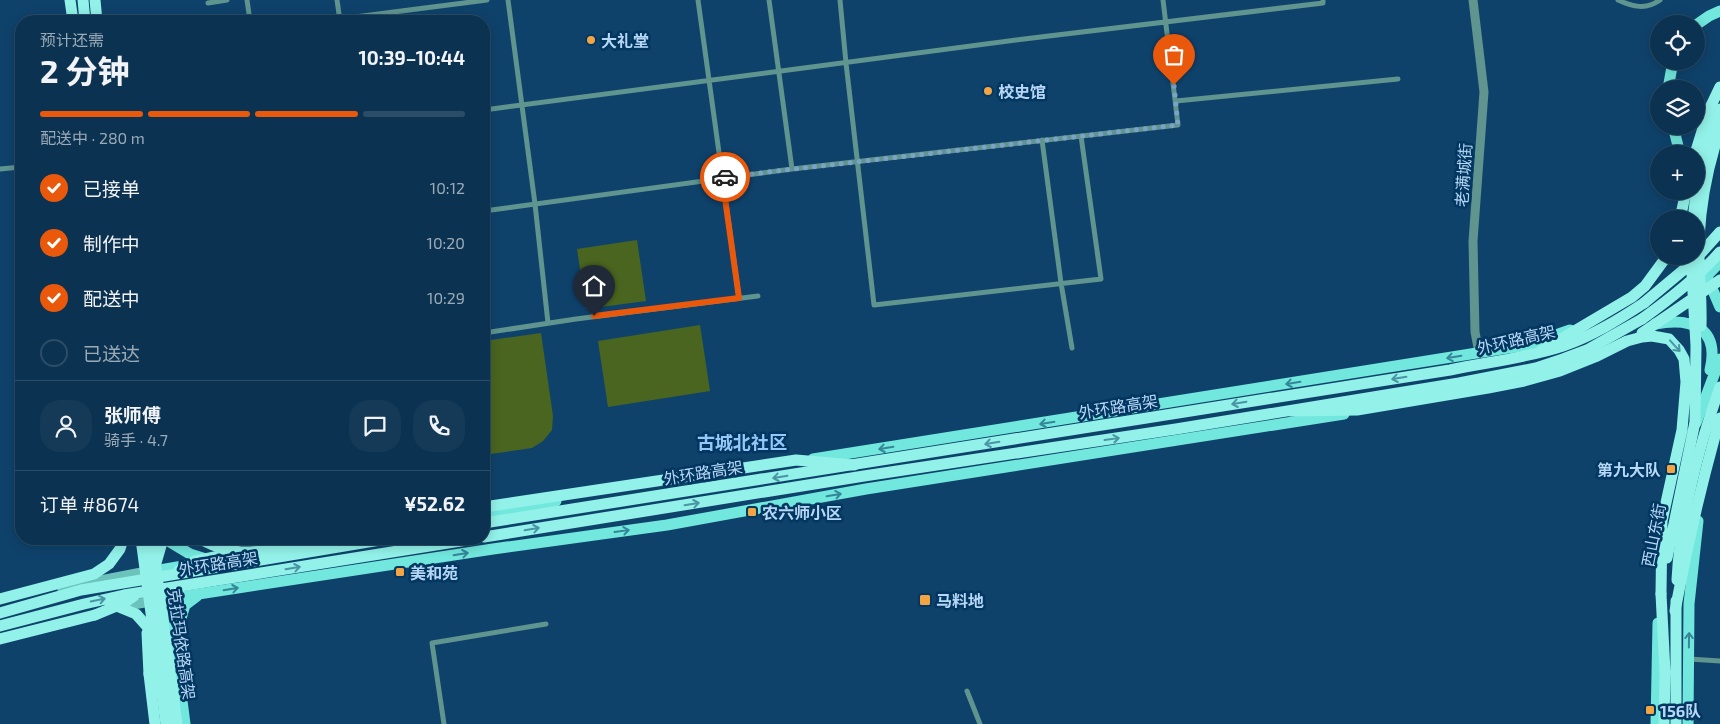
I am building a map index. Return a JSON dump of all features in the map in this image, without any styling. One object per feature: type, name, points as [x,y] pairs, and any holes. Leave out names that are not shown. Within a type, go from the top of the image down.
[{"type":"highway","points":[[65,0],[67,15]]},
{"type":"highway","points":[[71,0],[73,15]]},
{"type":"highway","points":[[84,0],[85,15]]},
{"type":"highway","points":[[95,0],[96,15]]},
{"type":"highway","points":[[1698,145],[1708,112],[1720,87]]},
{"type":"highway","points":[[1694,210],[1697,185],[1703,161],[1720,108]]},
{"type":"highway","points":[[1697,385],[1701,334],[1700,224],[1707,178],[1720,130]]},
{"type":"highway","name":"外环路高架","points":[[490,522],[1450,370],[1539,352],[1562,346],[1587,336],[1611,324],[1644,303],[1693,262],[1720,232]]},
{"type":"highway","name":"外环路高架","points":[[490,536],[854,477],[1291,411],[1536,368],[1586,350],[1642,319],[1672,298],[1694,279],[1720,252]]},
{"type":"highway","points":[[1539,352],[1632,297],[1645,286],[1660,265]]},
{"type":"highway","points":[[1661,594],[1695,422],[1697,385],[1696,265]]},
{"type":"highway","points":[[1291,411],[1357,410],[1524,381],[1578,365],[1628,342],[1720,280]]},
{"type":"highway","points":[[1628,342],[1652,336],[1669,339],[1680,350],[1686,368],[1682,430],[1662,521],[1661,594],[1665,672],[1664,724]]},
{"type":"highway","points":[[1676,724],[1675,611],[1678,572],[1697,466],[1720,386]]},
{"type":"highway","points":[[1675,611],[1701,490],[1720,417]]},
{"type":"highway","points":[[490,506],[796,460],[854,465]]},
{"type":"highway","points":[[0,599],[94,574],[109,564],[121,545]]},
{"type":"highway","name":"克拉玛依路高架","points":[[142,545],[165,724]]},
{"type":"highway","name":"克拉玛依路高架","points":[[153,545],[177,724]]},
{"type":"highway","points":[[0,640],[95,615],[129,599],[144,586],[158,558],[160,545]]},
{"type":"highway","points":[[212,545],[239,552]]},
{"type":"highway","points":[[155,724],[149,674],[147,621],[151,600],[164,582],[196,560],[292,545]]},
{"type":"highway","name":"外环路高架","points":[[0,613],[81,590],[350,545]]},
{"type":"highway","name":"外环路高架","points":[[0,626],[124,595],[436,545]]},
{"type":"highway","points":[[119,607],[136,614],[152,632]]},
{"type":"main road","points":[[84,0],[88,15]]},
{"type":"main road","points":[[1705,19],[1720,11]]},
{"type":"main road","points":[[1705,244],[1720,228]]},
{"type":"main road","points":[[0,634],[81,613],[148,602],[493,549],[667,525],[866,489],[1396,406],[1542,372],[1612,346],[1655,324],[1719,267],[1705,259]]},
{"type":"main road","points":[[490,513],[533,506],[604,489],[850,454],[1527,345],[1596,321],[1662,286],[1684,265]]},
{"type":"main road","points":[[1702,265],[1720,307]]},
{"type":"main road","points":[[1655,324],[1675,322],[1695,325],[1703,329],[1712,343],[1713,357],[1697,420]]},
{"type":"main road","name":"西山东街","points":[[1656,724],[1660,584],[1673,516],[1697,420],[1720,359]]},
{"type":"main road","points":[[1688,724],[1689,604],[1699,510],[1720,417]]},
{"type":"main road","points":[[142,545],[165,724]]},
{"type":"main road","points":[[162,545],[185,724]]},
{"type":"main road","points":[[175,545],[190,554],[211,561]]},
{"type":"main road","points":[[0,604],[64,587],[306,545]]},
{"type":"main road","points":[[174,641],[179,619],[185,605],[199,594]]},
{"type":"street","points":[[208,3],[227,0]]},
{"type":"street","points":[[247,0],[249,15]]},
{"type":"street","points":[[336,0],[339,15]]},
{"type":"street","points":[[377,15],[487,0]]},
{"type":"street","points":[[508,0],[535,204],[548,323]]},
{"type":"street","points":[[698,0],[739,298]]},
{"type":"street","points":[[769,0],[792,169]]},
{"type":"street","points":[[840,0],[874,305],[1101,279],[1081,136]]},
{"type":"street","points":[[490,210],[722,177],[1178,125],[1163,0]]},
{"type":"street","points":[[490,109],[1165,21],[1323,3],[1323,0]]},
{"type":"street","name":"老满城街","points":[[1473,0],[1484,92],[1473,241],[1475,332],[1479,353]]},
{"type":"street","points":[[1618,0],[1632,7],[1646,7],[1660,0]]},
{"type":"street","points":[[1176,101],[1398,79]]},
{"type":"street","points":[[1042,140],[1061,283],[1072,348]]},
{"type":"street","points":[[0,170],[15,168]]},
{"type":"street","points":[[490,332],[758,296]]},
{"type":"street","points":[[444,724],[432,643],[546,624]]},
{"type":"street","points":[[1689,659],[1720,661]]},
{"type":"street","points":[[967,692],[980,724]]},
{"type":"green space","points":[[637,240],[646,301],[586,309],[577,249]]},
{"type":"green space","points":[[700,325],[710,391],[608,407],[598,341]]},
{"type":"green space","points":[[541,333],[553,416],[552,430],[543,441],[532,448],[490,454],[490,340]]},
{"type":"way so far","points":[[725,177],[1178,125],[1174,85]]},
{"type":"place","name":"大礼堂","points":[[591,40]]},
{"type":"place","name":"校史馆","points":[[988,91]]},
{"type":"place","name":"第九大队","points":[[1671,469]]},
{"type":"place","name":"农六师小区","points":[[752,512]]},
{"type":"place","name":"美和苑","points":[[400,572]]},
{"type":"place","name":"马料地","points":[[925,600]]},
{"type":"place","name":"156队","points":[[1650,710]]},
{"type":"district","name":"古城北社区","points":[[742,442]]},
{"type":"route","points":[[594,316],[739,298],[722,177],[725,177]]}]
